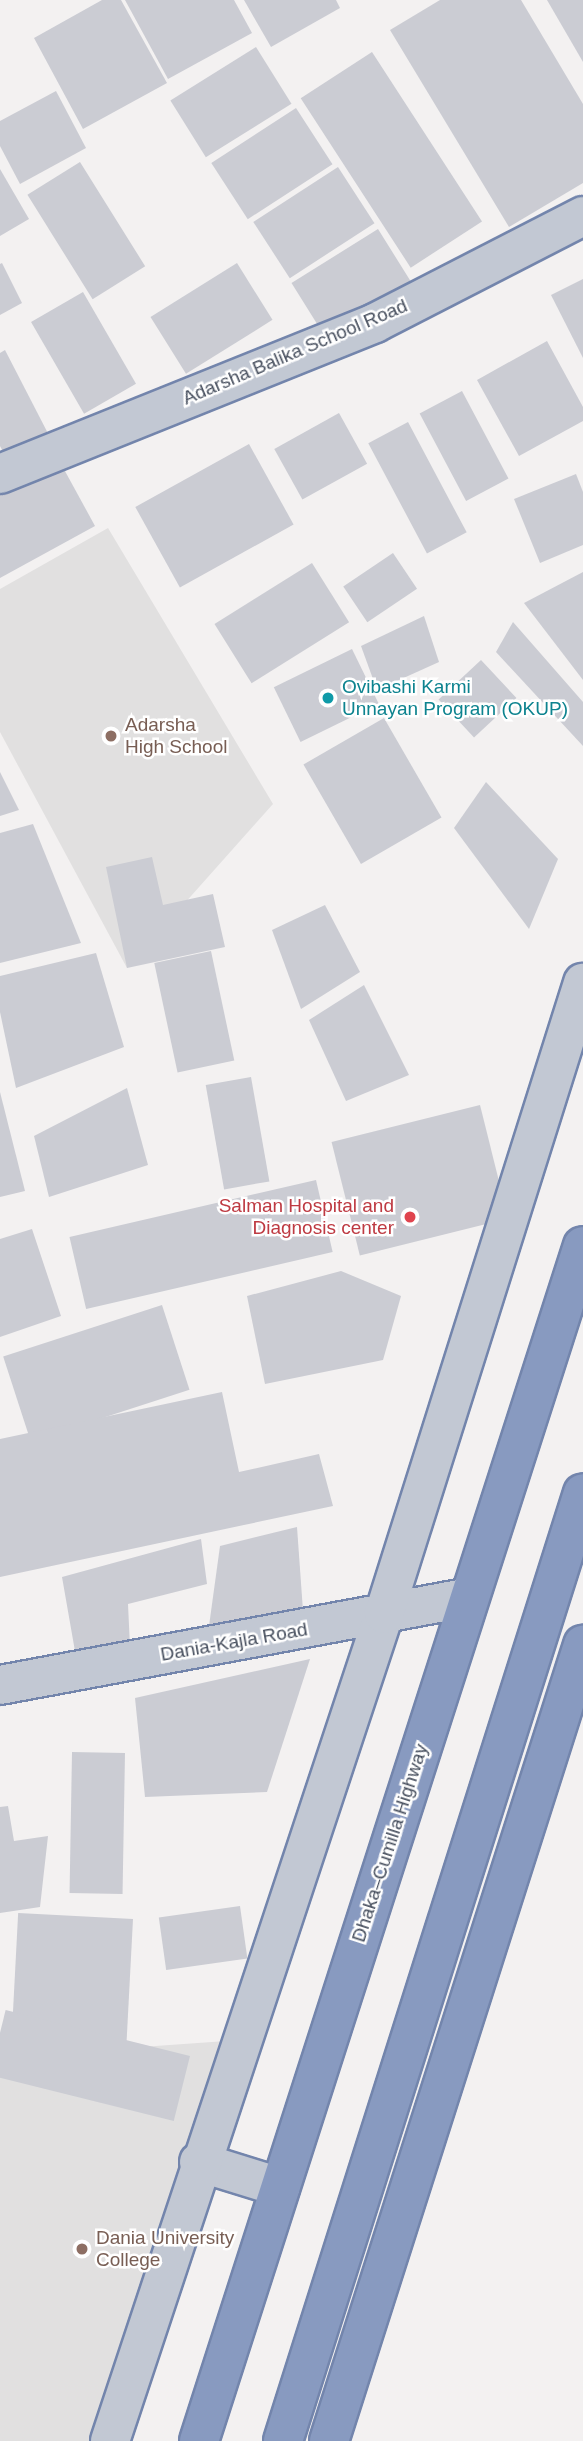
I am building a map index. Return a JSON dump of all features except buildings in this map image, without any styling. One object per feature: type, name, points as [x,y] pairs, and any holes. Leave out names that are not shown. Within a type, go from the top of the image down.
[{"type":"highway","name":"Dhaka–Cumilla Highway","points":[[199,2441],[468,1597],[583,1246]]},
{"type":"highway","points":[[284,2441],[583,1493]]},
{"type":"highway","points":[[330,2441],[582,1653]]},
{"type":"street","name":"Adarsha Balika School Road","points":[[0,474],[375,323],[583,216]]},
{"type":"street","points":[[110,2441],[199,2162],[384,1614],[583,983]]},
{"type":"street","name":"Dania-Kajla Road","points":[[0,1685],[468,1597]]},
{"type":"street","points":[[199,2162],[280,2187]]},
{"type":"shaded area","points":[[108,528],[273,804],[127,968],[0,732],[0,589]]},
{"type":"shaded area","name":"Dania University College","points":[[226,2041],[106,2441],[0,2441],[0,2057]]},
{"type":"place","name":"Ovibashi Karmi Unnayan Program (OKUP)","points":[[328,698]]},
{"type":"place","name":"Adarsha High School","points":[[111,736]]},
{"type":"place","name":"Salman Hospital and Diagnosis center","points":[[410,1217]]},
{"type":"place","name":"Dania University College","points":[[82,2249]]}]
